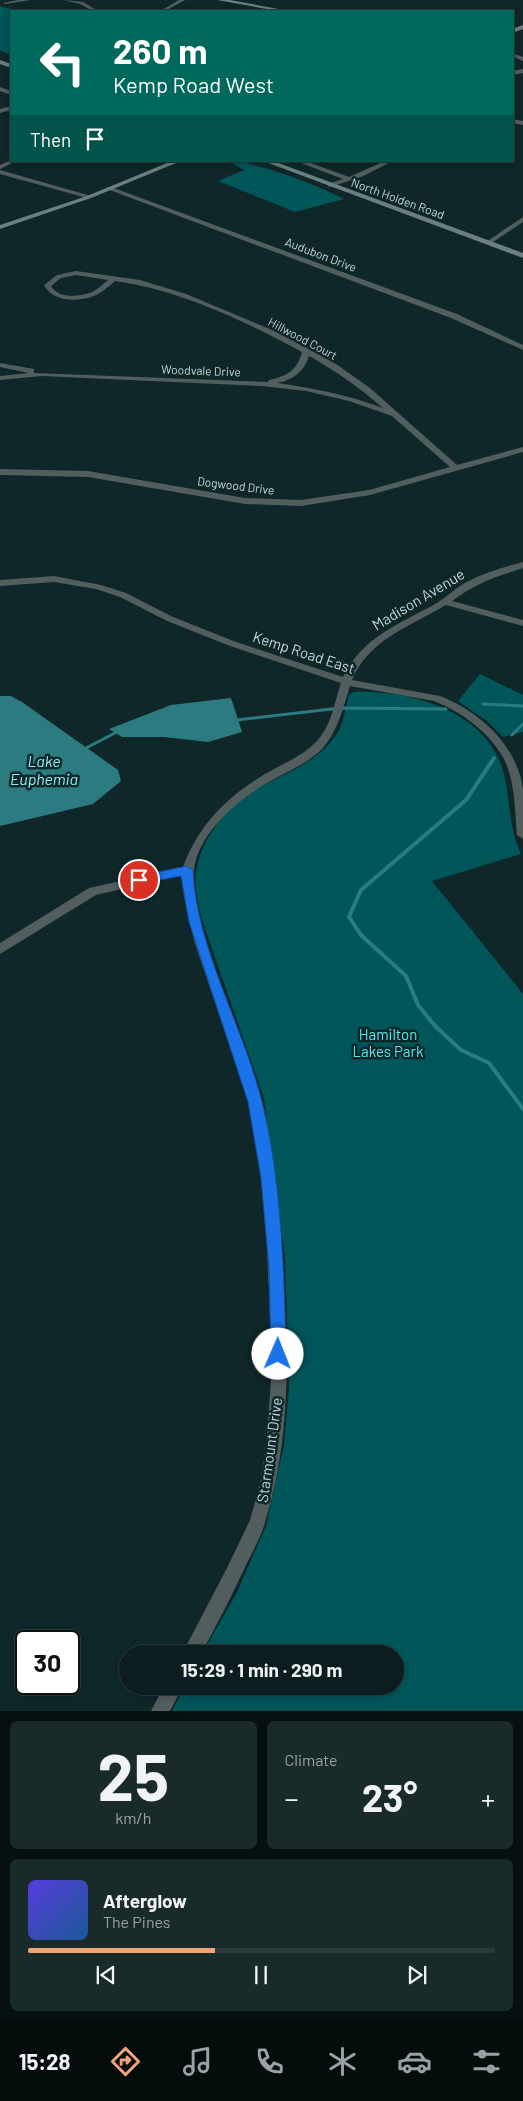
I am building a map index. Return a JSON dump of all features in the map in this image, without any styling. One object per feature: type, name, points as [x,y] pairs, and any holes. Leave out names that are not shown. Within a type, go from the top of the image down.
[{"type":"main road","points":[[220,0],[280,10]]},
{"type":"main road","points":[[0,226],[109,188],[175,162]]},
{"type":"main road","name":"North Holden Road","points":[[269,162],[523,256]]},
{"type":"main road","points":[[0,220],[86,196]]},
{"type":"street","points":[[5,3],[29,0]]},
{"type":"street","points":[[66,0],[94,10]]},
{"type":"street","points":[[164,10],[183,0]]},
{"type":"street","points":[[0,111],[10,109]]},
{"type":"street","points":[[302,162],[349,179]]},
{"type":"street","points":[[330,186],[388,162]]},
{"type":"street","points":[[0,172],[86,196]]},
{"type":"street","name":"Audubon Drive","points":[[109,188],[454,316],[523,348]]},
{"type":"street","points":[[488,243],[523,219]]},
{"type":"street","name":"Hillwood Court","points":[[112,280],[96,292],[73,298],[57,295],[48,289],[47,285],[54,278],[66,274],[85,274],[112,280],[140,282],[184,296],[274,334],[367,390],[455,468]]},
{"type":"street","points":[[262,384],[281,381],[297,372],[304,364],[306,352]]},
{"type":"street","points":[[0,365],[42,374]]},
{"type":"street","name":"Woodvale Drive","points":[[0,378],[42,374],[262,384],[306,389],[342,397],[397,417]]},
{"type":"street","name":"Dogwood Drive","points":[[0,472],[88,474],[216,497],[267,504],[337,499],[370,492],[523,449]]},
{"type":"street","name":"Madison Avenue","points":[[345,681],[356,662],[367,649],[386,635],[445,602],[474,582],[523,565]]},
{"type":"street","name":"Kemp Road East","points":[[0,583],[54,579],[98,587],[123,595],[170,619],[233,644],[345,681],[436,698],[459,708],[486,728],[509,759],[517,786],[523,835]]},
{"type":"street","points":[[445,602],[523,624]]},
{"type":"street","name":"Starmount Drive","points":[[196,1645],[222,1597],[256,1524],[265,1496],[276,1410],[279,1336],[276,1267],[268,1178],[255,1102],[195,922],[188,889],[187,870],[204,831],[228,803],[256,784],[307,757],[324,740],[335,722],[345,681]]},
{"type":"street","points":[[0,949],[93,891],[187,870]]},
{"type":"street","points":[[160,1711],[169,1695]]},
{"type":"green space","points":[[0,6],[14,10],[10,10],[10,55],[0,50]]},
{"type":"green space","points":[[231,162],[255,165],[287,175],[344,199],[295,212],[218,181],[244,170]]},
{"type":"green space","points":[[480,674],[523,695],[523,732],[503,737],[488,722],[458,701]]},
{"type":"green space","name":"Hamilton Lakes Park","points":[[354,692],[374,692],[417,699],[438,706],[476,728],[490,743],[500,762],[504,774],[513,830],[521,854],[432,881],[523,994],[523,1711],[172,1711],[180,1695],[404,1695],[404,1645],[207,1645],[237,1592],[266,1526],[284,1445],[289,1388],[285,1257],[264,1098],[202,920],[196,894],[196,874],[199,858],[205,843],[224,816],[236,804],[262,786],[293,771],[312,759],[329,744],[339,731],[349,695]]},
{"type":"water","name":"Lake Euphemia","points":[[0,696],[11,696],[22,702],[118,770],[121,781],[93,804],[0,826]]},
{"type":"water","points":[[231,698],[242,732],[208,742],[164,737],[122,737],[109,729],[171,705]]},
{"type":"waterway","points":[[483,704],[523,706]]},
{"type":"waterway","points":[[236,720],[340,708],[446,709]]},
{"type":"waterway","points":[[512,735],[523,724]]},
{"type":"waterway","points":[[84,749],[117,732]]},
{"type":"waterway","points":[[494,758],[466,800],[361,890],[349,917],[361,935],[406,976],[418,1005],[435,1026],[461,1050],[489,1063],[523,1109]]},
{"type":"route","points":[[139,880],[187,870],[188,889],[195,922],[255,1102],[268,1178],[276,1267],[278,1354]]}]
